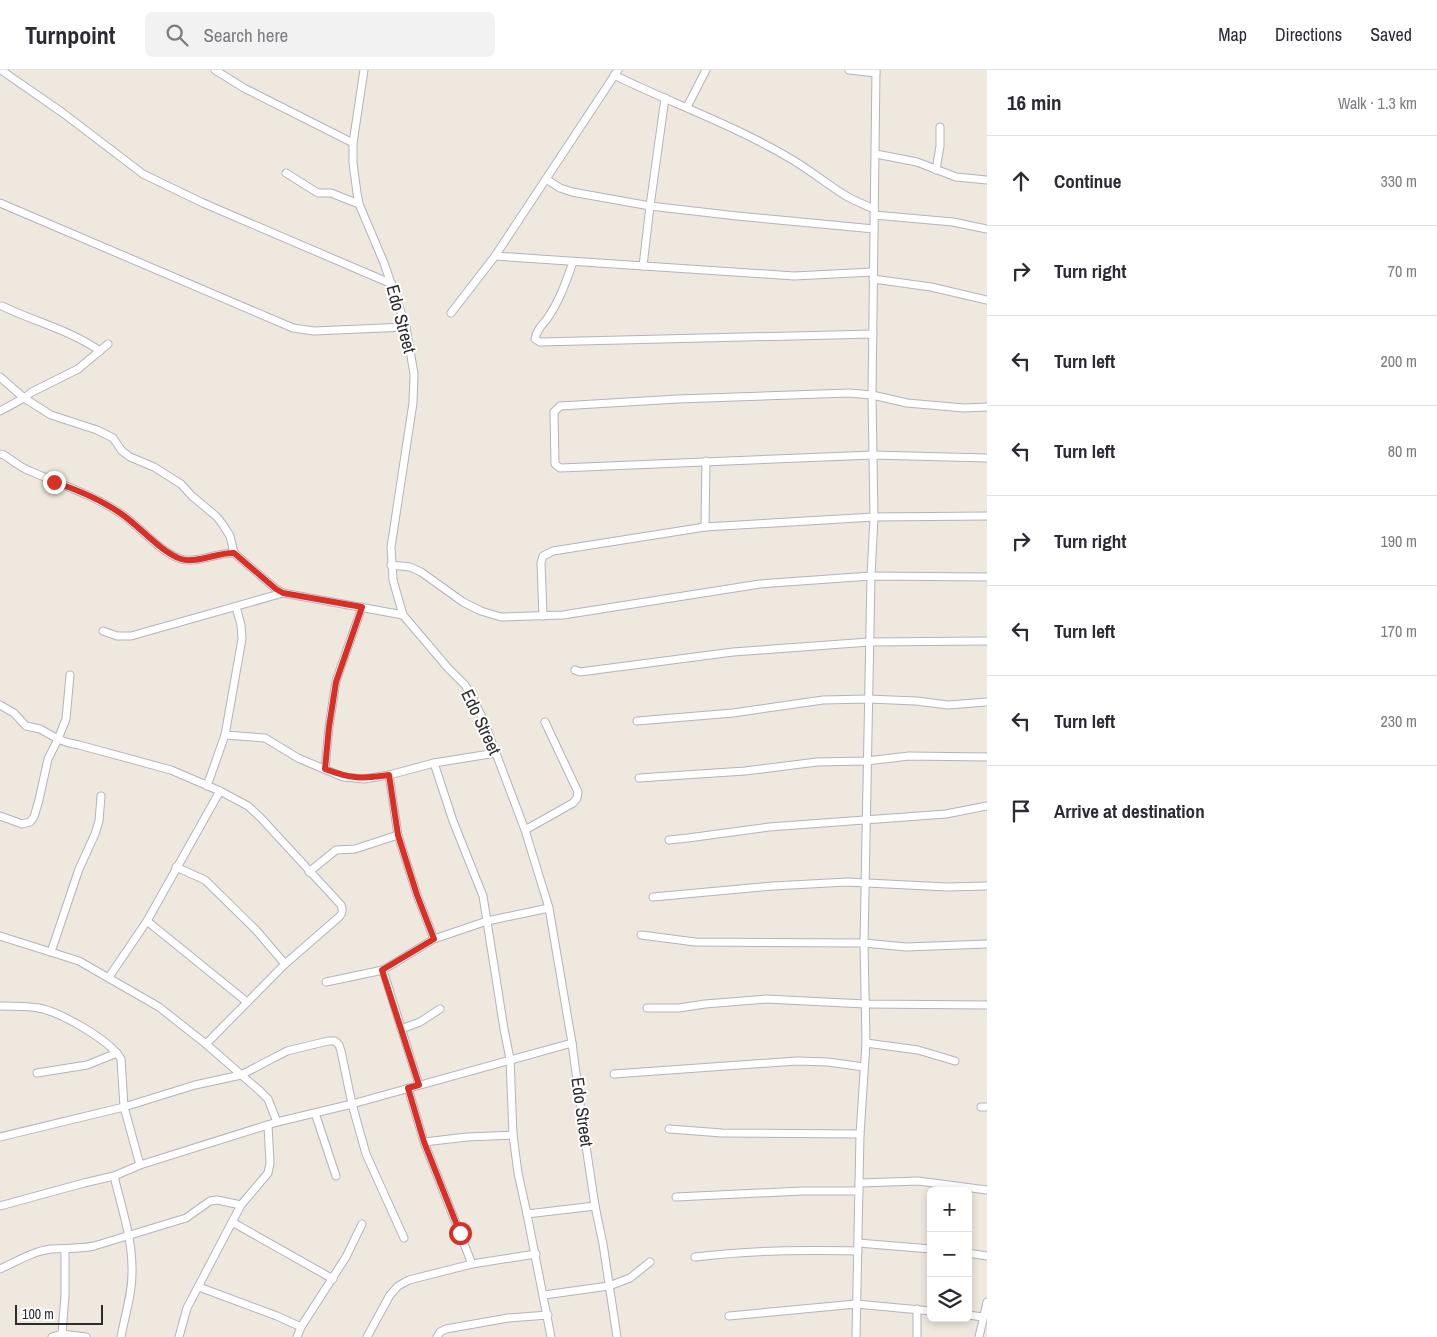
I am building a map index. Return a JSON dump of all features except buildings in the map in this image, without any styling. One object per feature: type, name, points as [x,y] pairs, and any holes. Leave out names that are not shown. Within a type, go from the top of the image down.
[{"type":"street","points":[[1,70],[63,113],[143,174],[203,203],[392,284]]},
{"type":"street","points":[[215,70],[244,88],[353,143]]},
{"type":"street","name":"Edo Street","points":[[364,70],[353,143],[353,163],[359,204],[376,240],[406,327],[414,374],[413,403],[393,525],[391,565],[397,596],[402,615],[468,689],[496,753],[526,830],[549,908],[572,1043],[616,1337]]},
{"type":"street","points":[[687,107],[706,70]]},
{"type":"street","points":[[849,70],[876,71],[872,395],[874,517],[869,642],[864,943],[866,1043],[860,1134],[856,1337]]},
{"type":"street","points":[[451,313],[495,256],[616,72],[664,98],[687,107],[786,156],[844,195],[874,212],[953,222],[987,229]]},
{"type":"street","points":[[643,266],[664,98]]},
{"type":"street","points":[[936,170],[940,146],[940,127]]},
{"type":"street","points":[[876,154],[917,162],[956,177],[987,180]]},
{"type":"street","points":[[286,173],[318,194],[331,193],[359,204]]},
{"type":"street","points":[[546,179],[560,188],[572,192],[650,206],[874,229]]},
{"type":"street","points":[[0,203],[293,328],[314,330],[406,327]]},
{"type":"street","points":[[495,256],[794,276],[873,275],[987,300]]},
{"type":"street","points":[[573,262],[564,288],[550,314],[536,334],[535,339],[540,342],[873,334]]},
{"type":"street","points":[[2,306],[68,332],[100,351]]},
{"type":"street","points":[[0,411],[78,368],[108,344]]},
{"type":"street","points":[[0,377],[24,398],[51,415],[98,430],[114,438],[122,451],[130,457],[154,467],[181,484],[223,525],[230,536],[234,553],[276,589],[283,593],[402,615]]},
{"type":"street","points":[[987,407],[964,408],[907,403],[872,395],[830,393],[560,406],[554,412],[555,464],[560,468],[873,455],[987,458]]},
{"type":"street","points":[[0,454],[29,471],[81,491],[102,502],[124,516],[166,550],[182,560],[234,553]]},
{"type":"street","points":[[705,528],[706,461]]},
{"type":"street","points":[[543,616],[540,563],[543,556],[547,553],[705,528],[874,517],[987,516]]},
{"type":"street","points":[[391,565],[410,567],[421,572],[462,602],[481,612],[502,617],[563,615],[760,584],[871,576],[987,577]]},
{"type":"street","points":[[103,631],[117,636],[131,636],[283,593]]},
{"type":"street","points":[[207,786],[225,735],[242,639],[241,625],[236,607]]},
{"type":"street","points":[[325,769],[336,682],[362,607]]},
{"type":"street","points":[[575,670],[580,672],[733,652],[869,642],[987,641]]},
{"type":"street","points":[[0,816],[22,824],[32,820],[39,800],[48,759],[58,739],[67,712],[70,675]]},
{"type":"street","points":[[637,721],[733,713],[822,700],[868,699],[916,701],[948,705],[987,702]]},
{"type":"street","points":[[0,705],[14,713],[26,726],[40,729],[58,739],[172,770],[220,791],[248,806],[341,904],[342,914],[285,964],[206,1044]]},
{"type":"street","points":[[526,830],[573,803],[577,798],[578,792],[545,722]]},
{"type":"street","points":[[225,735],[265,738],[298,758],[343,777],[364,779],[389,775],[434,763],[496,753]]},
{"type":"street","points":[[639,778],[745,771],[817,762],[867,761],[909,756],[987,757]]},
{"type":"street","points":[[434,763],[453,821],[483,896],[510,1059],[513,1135],[518,1173],[536,1254],[551,1337]]},
{"type":"street","points":[[389,775],[398,835],[417,895],[434,939]]},
{"type":"street","points":[[110,977],[147,921],[220,791]]},
{"type":"street","points":[[52,952],[79,869],[95,834],[99,821],[101,796]]},
{"type":"street","points":[[669,840],[769,826],[946,814],[987,806]]},
{"type":"street","points":[[309,872],[327,855],[336,850],[345,848],[355,849],[398,835]]},
{"type":"street","points":[[176,867],[205,880],[256,930],[285,964]]},
{"type":"street","points":[[653,897],[773,886],[847,882],[947,887],[987,886]]},
{"type":"street","points":[[326,982],[382,970],[434,939],[488,921],[549,908]]},
{"type":"street","points":[[147,921],[247,1002]]},
{"type":"street","points":[[0,936],[79,960],[159,1007],[206,1044],[268,1100],[277,1122]]},
{"type":"street","points":[[641,936],[695,942],[864,943],[906,947],[987,944]]},
{"type":"street","points":[[382,970],[419,1085]]},
{"type":"street","points":[[646,1008],[679,1008],[705,1004],[766,1000],[865,1004],[987,1005]]},
{"type":"street","points":[[0,1006],[38,1008],[50,1011],[95,1035],[117,1053],[121,1059],[124,1107],[140,1165]]},
{"type":"street","points":[[401,1029],[420,1022],[440,1009]]},
{"type":"street","points":[[0,1137],[124,1107],[195,1085],[241,1075],[287,1051],[335,1041],[341,1051],[352,1104],[366,1154],[404,1238]]},
{"type":"street","points":[[0,1206],[114,1176],[140,1165],[268,1124],[352,1104],[572,1043]]},
{"type":"street","points":[[866,1043],[918,1050],[955,1061]]},
{"type":"street","points":[[36,1073],[87,1065],[117,1053]]},
{"type":"street","points":[[614,1074],[797,1061],[828,1062],[864,1067]]},
{"type":"street","points":[[408,1088],[424,1142],[472,1264]]},
{"type":"street","points":[[315,1113],[336,1176]]},
{"type":"street","points":[[179,1337],[187,1308],[241,1205],[268,1173],[270,1163],[268,1124]]},
{"type":"street","points":[[669,1129],[722,1133],[860,1134]]},
{"type":"street","points":[[424,1142],[467,1137],[513,1135]]},
{"type":"street","points":[[114,1176],[128,1236],[132,1268],[131,1285],[121,1337]]},
{"type":"street","points":[[676,1197],[802,1192],[918,1181],[987,1190]]},
{"type":"street","points":[[0,1269],[39,1251],[82,1248],[186,1218],[210,1201],[217,1200],[241,1205]]},
{"type":"street","points":[[527,1214],[595,1206]]},
{"type":"street","points":[[232,1222],[334,1279]]},
{"type":"street","points":[[298,1337],[301,1327],[334,1279],[362,1224]]},
{"type":"street","points":[[858,1243],[927,1249]]},
{"type":"street","points":[[62,1334],[65,1295],[65,1249]]},
{"type":"street","points":[[695,1257],[731,1252],[794,1249],[858,1252]]},
{"type":"street","points":[[367,1337],[390,1295],[398,1286],[410,1280],[472,1264],[536,1254]]},
{"type":"street","points":[[972,1254],[987,1256]]},
{"type":"street","points":[[544,1296],[609,1286],[630,1278],[650,1262]]},
{"type":"street","points":[[199,1286],[301,1327]]},
{"type":"street","points":[[979,1337],[987,1302]]},
{"type":"street","points":[[729,1316],[856,1304],[927,1310]]},
{"type":"street","points":[[917,1309],[917,1337]]},
{"type":"street","points":[[437,1337],[440,1332],[446,1329],[508,1318],[548,1315]]},
{"type":"street","points":[[972,1316],[984,1317]]},
{"type":"street","points":[[52,1337],[62,1334],[86,1337]]},
{"type":"route","points":[[54,482],[81,491],[102,502],[124,516],[166,550],[182,560],[234,553],[283,593],[362,607],[336,682],[325,769],[343,777],[364,779],[389,775],[398,835],[417,895],[434,939],[382,970],[419,1085],[408,1088],[424,1142],[460,1233]]}]
